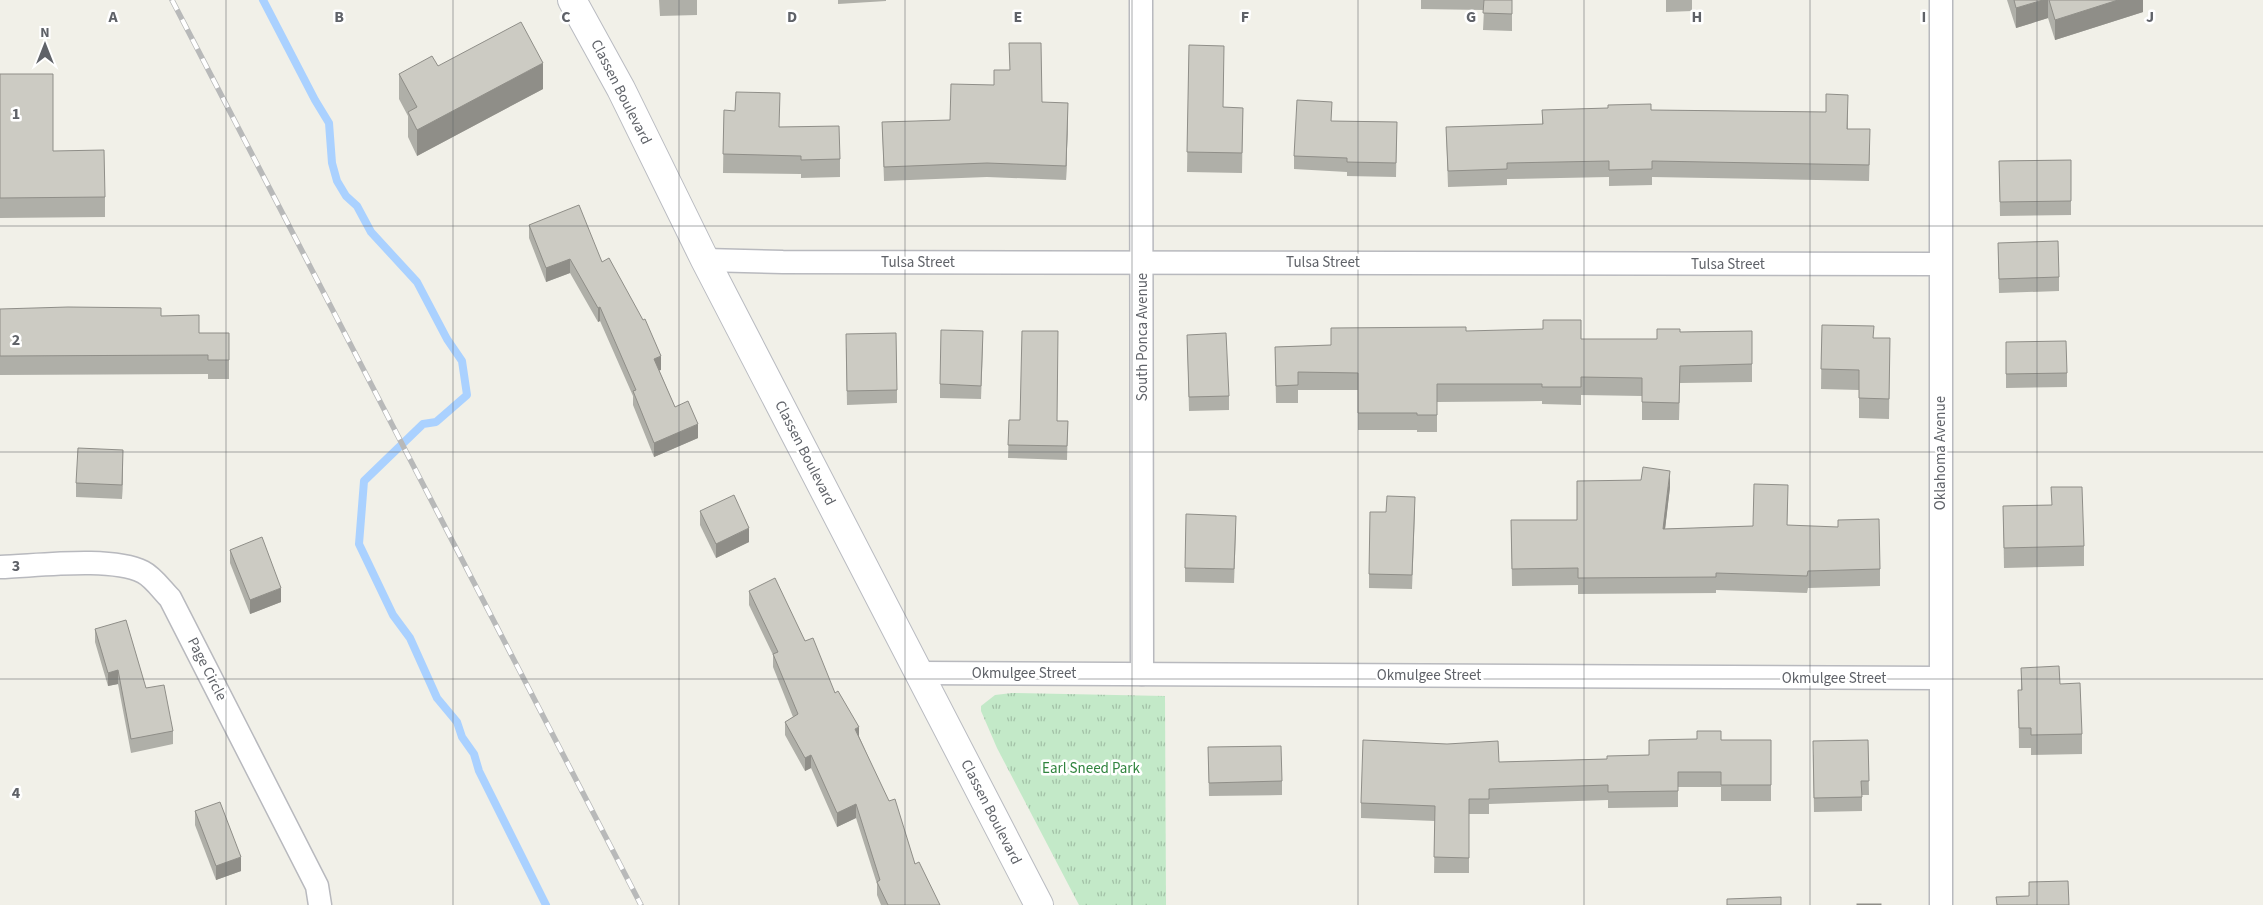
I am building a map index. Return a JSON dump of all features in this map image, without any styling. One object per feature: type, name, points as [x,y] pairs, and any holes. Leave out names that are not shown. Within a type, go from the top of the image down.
[{"type":"main road","name":"Classen Boulevard","points":[[572,0],[621,89],[705,260],[1039,905]]},
{"type":"street","name":"South Ponca Avenue","points":[[1141,0],[1142,674]]},
{"type":"street","name":"Oklahoma Avenue","points":[[1940,905],[1941,0]]},
{"type":"street","name":"Tulsa Street","points":[[705,260],[783,262],[1940,264]]},
{"type":"street","name":"Page Circle","points":[[0,567],[103,564],[127,566],[144,572],[170,598],[317,886],[320,905]]},
{"type":"street","name":"Okmulgee Street","points":[[919,673],[1940,678]]},
{"type":"green space","name":"Earl Sneed Park","points":[[1012,693],[1165,696],[1166,905],[1079,905],[997,748],[981,711],[981,706],[995,695]]},
{"type":"building","points":[[1484,0],[1512,0],[1512,14],[1483,13]]},
{"type":"building","points":[[2014,0],[2043,0],[2016,8]]},
{"type":"building","points":[[2049,0],[2118,0],[2055,20]]},
{"type":"building","points":[[521,22],[543,63],[417,130],[408,112],[417,107],[399,74],[432,56],[438,66]]},
{"type":"building","points":[[1009,43],[1041,43],[1042,102],[1068,103],[1066,166],[987,163],[884,167],[882,122],[950,120],[951,84],[994,85],[994,70],[1010,70]]},
{"type":"building","points":[[1189,45],[1224,46],[1223,107],[1243,108],[1242,153],[1187,152]]},
{"type":"building","points":[[0,74],[53,74],[53,151],[104,150],[105,197],[0,198]]},
{"type":"building","points":[[736,92],[780,93],[779,127],[839,126],[840,159],[801,160],[801,156],[723,154],[724,110],[735,111]]},
{"type":"building","points":[[1826,94],[1848,95],[1847,129],[1870,129],[1869,165],[1652,161],[1652,169],[1609,170],[1609,161],[1507,163],[1507,169],[1448,171],[1446,127],[1543,124],[1542,110],[1608,108],[1608,105],[1651,104],[1651,110],[1826,112]]},
{"type":"building","points":[[1297,100],[1332,102],[1331,121],[1397,122],[1396,163],[1347,162],[1347,158],[1294,156]]},
{"type":"building","points":[[2071,160],[2071,201],[2000,202],[1999,161]]},
{"type":"building","points":[[579,205],[602,262],[609,258],[643,320],[645,319],[661,356],[654,359],[675,407],[688,401],[698,424],[654,443],[633,391],[636,390],[600,307],[598,308],[570,259],[546,268],[529,225]]},
{"type":"building","points":[[2058,241],[2059,277],[1999,279],[1998,243]]},
{"type":"building","points":[[68,307],[161,308],[161,316],[199,315],[199,333],[229,333],[229,360],[208,360],[208,355],[0,356],[0,309]]},
{"type":"building","points":[[1543,320],[1581,320],[1581,339],[1657,339],[1657,329],[1680,329],[1680,332],[1752,331],[1752,364],[1680,366],[1679,403],[1642,402],[1642,378],[1581,377],[1581,387],[1542,387],[1542,384],[1437,384],[1437,415],[1358,413],[1358,373],[1298,372],[1298,385],[1276,386],[1275,347],[1331,345],[1331,328],[1466,327],[1466,331],[1543,329]]},
{"type":"building","points":[[1822,325],[1874,326],[1873,338],[1890,338],[1889,399],[1859,398],[1859,370],[1821,369]]},
{"type":"building","points":[[941,330],[983,331],[981,386],[940,384]]},
{"type":"building","points":[[1022,331],[1058,331],[1057,421],[1068,421],[1067,446],[1008,445],[1009,420],[1020,420]]},
{"type":"building","points":[[896,333],[897,390],[847,391],[846,334]]},
{"type":"building","points":[[1226,333],[1229,396],[1189,397],[1187,335]]},
{"type":"building","points":[[2066,341],[2067,373],[2006,374],[2006,342]]},
{"type":"building","points":[[78,448],[123,450],[122,485],[76,483]]},
{"type":"building","points":[[1643,467],[1670,471],[1663,529],[1753,526],[1754,484],[1788,485],[1787,525],[1838,527],[1838,520],[1879,519],[1880,569],[1808,571],[1807,576],[1716,573],[1716,577],[1578,578],[1578,568],[1512,569],[1511,520],[1577,520],[1577,481],[1641,480]]},
{"type":"building","points":[[2051,487],[2082,487],[2084,546],[2004,548],[2003,506],[2052,505]]},
{"type":"building","points":[[734,495],[749,528],[716,544],[700,511]]},
{"type":"building","points":[[1387,496],[1415,497],[1412,575],[1369,574],[1370,512],[1386,512]]},
{"type":"building","points":[[1186,514],[1236,516],[1234,569],[1185,568]]},
{"type":"building","points":[[262,537],[281,588],[250,600],[230,550]]},
{"type":"building","points":[[775,578],[805,641],[813,638],[835,693],[838,691],[859,727],[855,729],[889,801],[895,799],[915,864],[919,862],[940,905],[888,905],[877,882],[880,880],[856,804],[837,813],[811,755],[805,758],[785,722],[798,714],[773,654],[778,652],[749,591]]},
{"type":"building","points":[[126,620],[146,688],[164,685],[173,731],[131,739],[118,670],[108,673],[95,629]]},
{"type":"building","points":[[2059,666],[2060,684],[2080,683],[2082,734],[2031,735],[2031,728],[2019,728],[2018,690],[2022,690],[2021,668]]},
{"type":"building","points":[[1697,731],[1721,731],[1721,740],[1771,740],[1771,785],[1721,785],[1721,772],[1678,772],[1678,791],[1608,792],[1608,785],[1489,789],[1489,799],[1469,799],[1469,858],[1434,857],[1435,806],[1361,803],[1363,740],[1447,744],[1498,741],[1499,762],[1607,759],[1607,756],[1649,755],[1649,740],[1697,739]]},
{"type":"building","points":[[1868,740],[1869,781],[1861,781],[1862,797],[1814,798],[1813,741]]},
{"type":"building","points":[[1281,746],[1282,781],[1209,783],[1208,747]]},
{"type":"building","points":[[220,802],[241,857],[216,866],[195,811]]},
{"type":"building","points":[[2068,881],[2069,905],[1997,905],[1996,897],[2029,896],[2029,882]]},
{"type":"building","points":[[1781,897],[1781,905],[1727,905],[1727,899]]},
{"type":"building","points":[[1881,904],[1881,905],[1857,905]]},
{"type":"waterway","points":[[263,0],[329,123],[332,163],[337,181],[346,196],[357,206],[371,232],[417,282],[447,339],[462,361],[467,395],[436,422],[423,424],[364,481],[359,544],[393,615],[410,638],[437,698],[457,722],[462,737],[474,754],[479,771],[546,905]]},
{"type":"railway","points":[[172,0],[641,905]]}]
